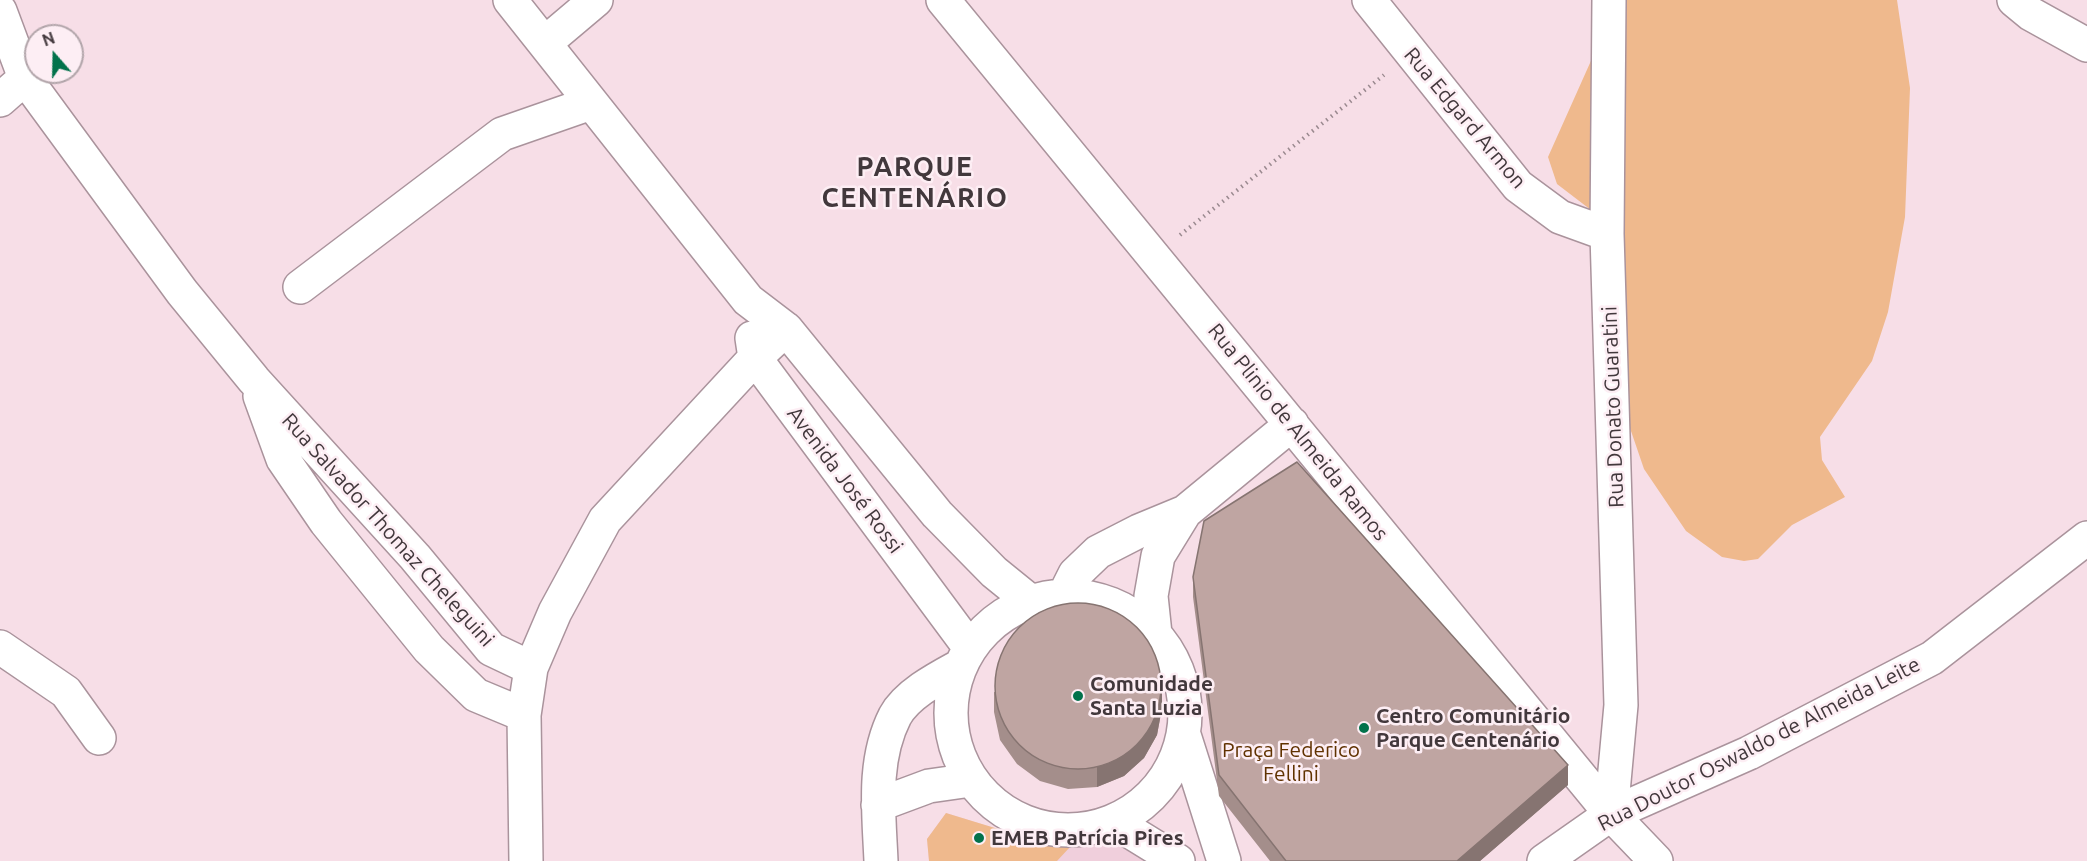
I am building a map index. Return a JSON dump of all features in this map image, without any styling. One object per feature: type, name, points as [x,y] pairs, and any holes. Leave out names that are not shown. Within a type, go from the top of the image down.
[{"type":"street","points":[[510,0],[748,300],[786,329],[937,514],[994,573],[1031,602]]},
{"type":"street","points":[[545,43],[596,0]]},
{"type":"street","name":"Rua Plinio de Almeida Ramos","points":[[943,0],[1611,814],[1656,861]]},
{"type":"street","name":"Rua Edgard Armon","points":[[1369,0],[1518,186],[1560,217],[1607,234]]},
{"type":"street","name":"Rua Donato Guaratini","points":[[1609,0],[1607,234],[1621,705],[1611,814]]},
{"type":"street","points":[[2014,0],[2031,14],[2087,45]]},
{"type":"street","name":"Rua Salvador Thomaz Cheleguini","points":[[0,11],[24,75]]},
{"type":"street","points":[[0,100],[24,79]]},
{"type":"street","name":"Rua Salvador Thomaz Cheleguini","points":[[29,84],[182,292],[254,380],[415,557],[491,650],[531,668]]},
{"type":"street","points":[[300,287],[502,134],[591,103]]},
{"type":"street","name":"Avenida José Rossi","points":[[748,300],[755,358],[965,657]]},
{"type":"street","points":[[526,861],[524,715],[531,668],[555,612],[605,520],[755,358],[786,329]]},
{"type":"street","name":"Rua Salvador Thomaz Cheleguini","points":[[254,380],[283,459],[326,522],[429,649],[476,695],[524,715]]},
{"type":"street","points":[[1064,596],[1075,574],[1098,552],[1139,531],[1185,512],[1292,424]]},
{"type":"street","points":[[1155,634],[1151,596],[1158,556],[1185,512]]},
{"type":"street","name":"Rua Doutor Oswaldo de Almeida Leite","points":[[1544,861],[1611,814],[1749,753],[1932,658],[2087,538]]},
{"type":"street","points":[[881,861],[878,806],[880,762],[896,715],[925,685],[965,657],[996,620],[1031,602],[1064,596],[1098,600],[1129,612],[1155,634],[1175,664],[1185,699],[1184,735],[1224,861]]},
{"type":"street","points":[[0,647],[66,692],[99,738]]},
{"type":"street","points":[[965,657],[950,705],[954,744],[971,780],[999,808],[1035,826],[1074,830],[1113,821],[1146,801],[1170,771],[1184,735]]},
{"type":"street","points":[[878,806],[929,786],[971,780]]},
{"type":"street","points":[[1113,821],[1178,861]]},
{"type":"path","points":[[1154,256],[1412,53]]},
{"type":"shaded area","points":[[1623,0],[1897,0],[1910,88],[1905,217],[1888,312],[1872,361],[1820,437],[1822,460],[1845,497],[1792,525],[1758,559],[1744,561],[1722,557],[1686,531],[1644,469],[1618,393],[1591,210],[1557,184],[1548,157],[1611,16]]},
{"type":"shaded area","name":"EMEB Patrícia Pires","points":[[946,813],[1021,836],[1070,847],[1103,837],[1128,842],[1152,861],[929,861],[927,839]]},
{"type":"shaded area","name":"EMEB Patrícia Pires","points":[[946,813],[1021,836],[1070,847],[1057,861],[929,861],[927,839]]},
{"type":"building","name":"Centro Comunitário Parque Centenário","points":[[1297,462],[1568,765],[1457,861],[1286,861],[1219,775],[1193,577],[1204,521]]},
{"type":"building","name":"Comunidade Santa Luzia","points":[[1078,603],[1094,604],[1110,609],[1137,627],[1155,654],[1160,670],[1160,702],[1155,718],[1137,745],[1110,763],[1094,768],[1078,769],[1062,768],[1046,763],[1019,745],[1001,718],[996,702],[995,686],[996,670],[1001,654],[1019,627],[1046,609],[1062,604]]},
{"type":"place","name":"Comunidade Santa Luzia","points":[[1078,696]]},
{"type":"place","name":"Centro Comunitário Parque Centenário","points":[[1364,728]]},
{"type":"place","name":"EMEB Patrícia Pires","points":[[979,838]]},
{"type":"district","name":"PARQUE CENTENÁRIO","points":[[915,182]]},
{"type":"park label","name":"Praça Federico Fellini","points":[[1291,762]]}]
